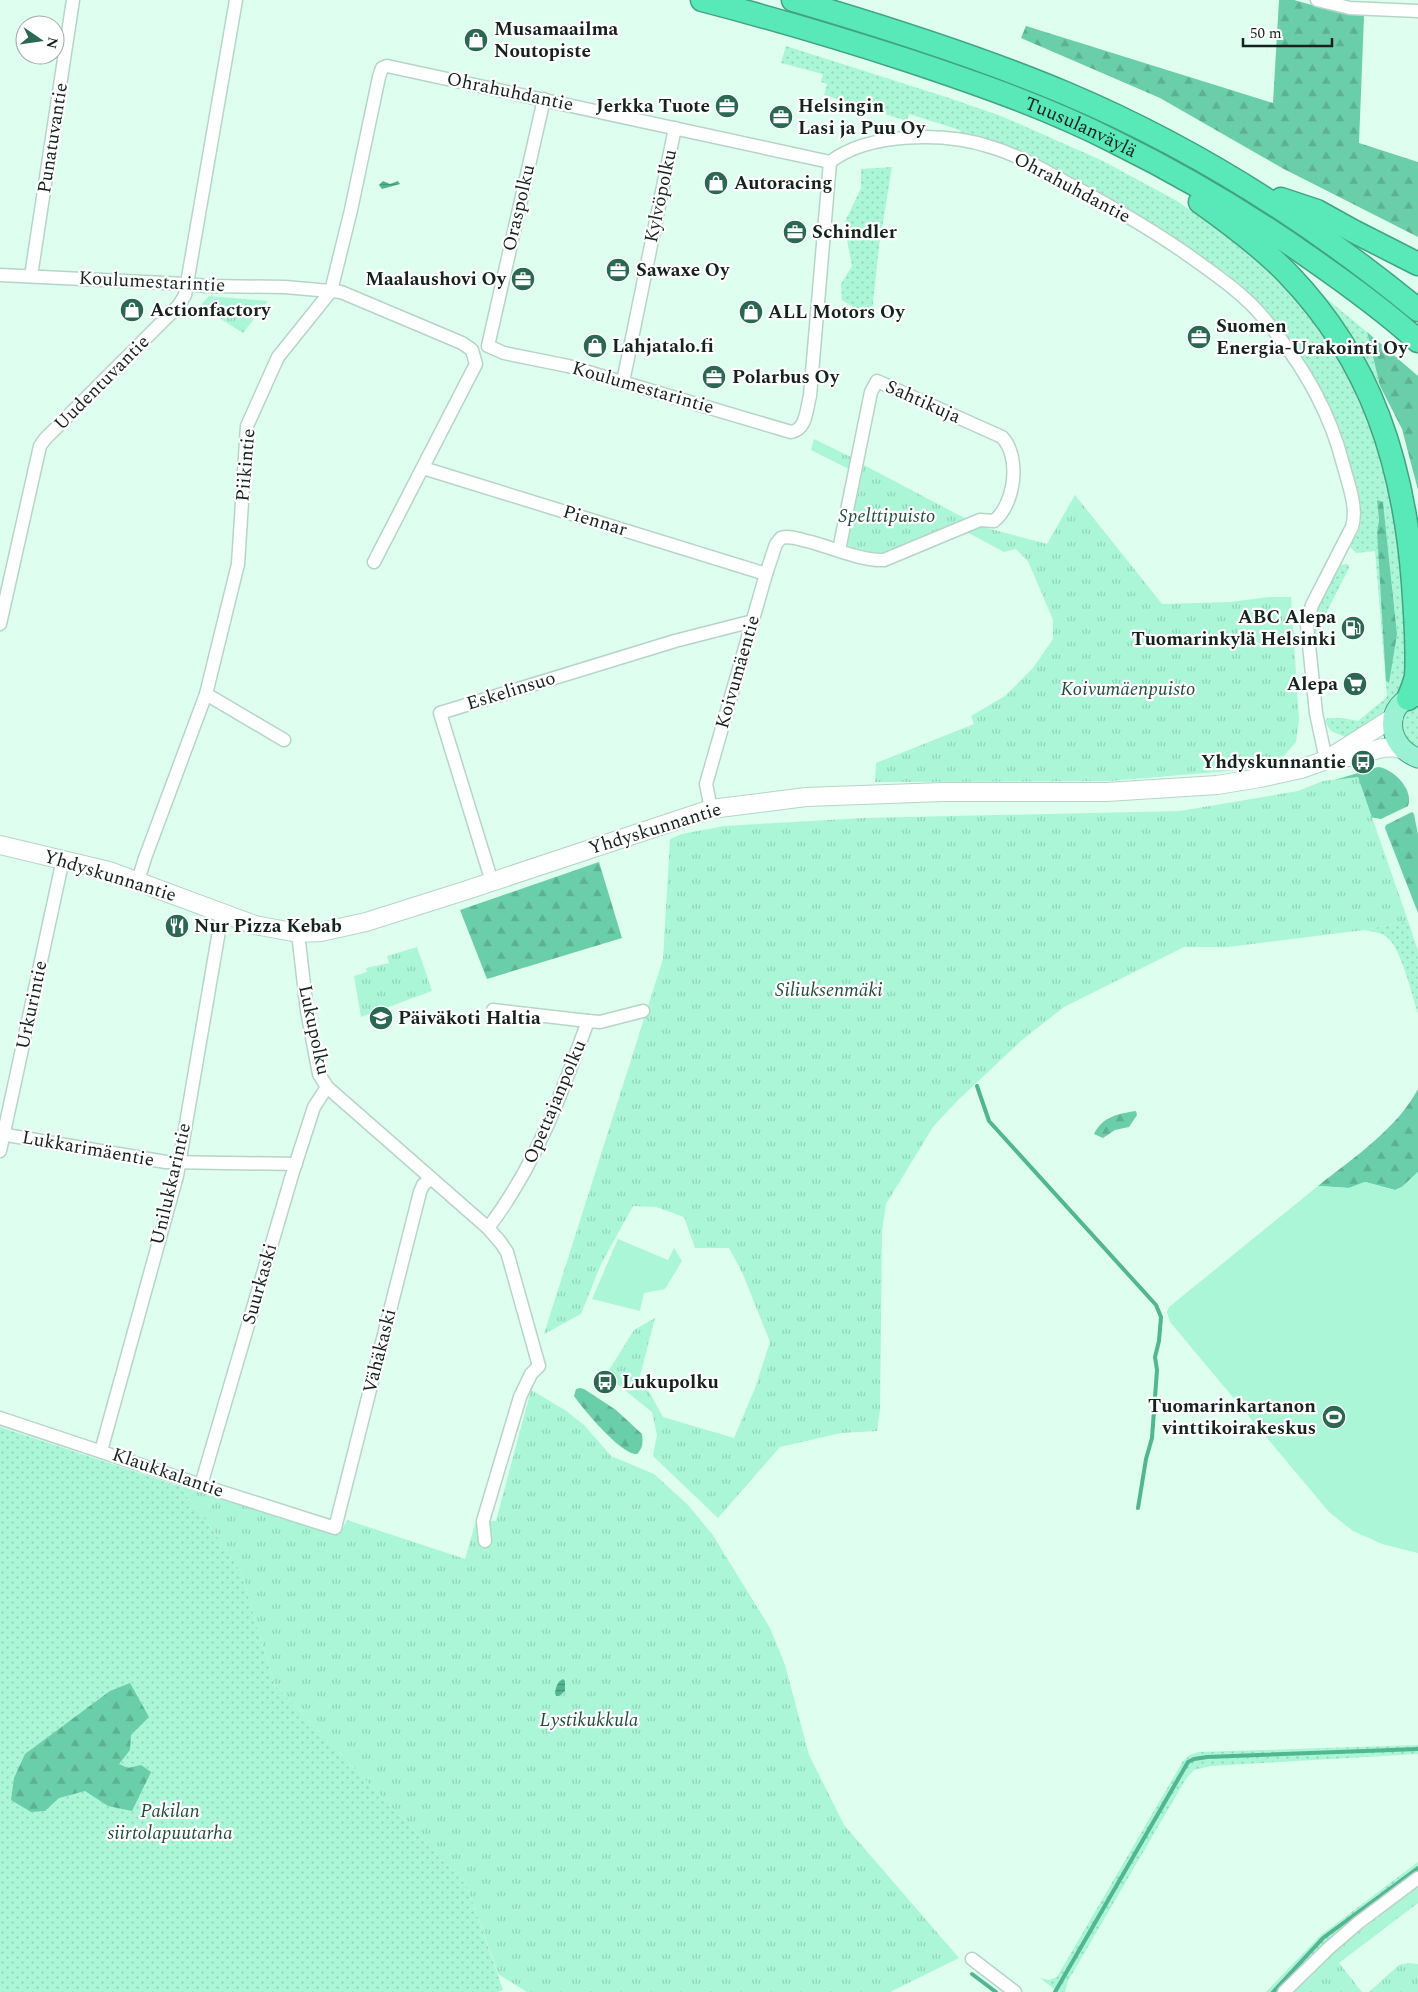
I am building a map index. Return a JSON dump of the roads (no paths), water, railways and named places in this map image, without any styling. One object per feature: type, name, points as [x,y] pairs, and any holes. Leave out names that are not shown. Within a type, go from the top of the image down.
[{"type":"highway","name":"Tuusulanväylä","points":[[702,0],[852,42],[957,77],[1008,95],[1111,140],[1188,180],[1273,232],[1346,284],[1418,341]]},
{"type":"highway","name":"Tuusulanväylä","points":[[793,0],[859,19],[966,55],[1059,90],[1122,119],[1200,160],[1307,225],[1418,310]]},
{"type":"highway","points":[[1111,140],[1227,222],[1287,273],[1330,323],[1356,367],[1374,404],[1387,440],[1398,477],[1404,510],[1411,563],[1417,642],[1416,678],[1413,697]]},
{"type":"highway","points":[[1249,189],[1317,210],[1353,231],[1418,264]]},
{"type":"main road","points":[[1413,697],[1397,709],[1392,729],[1395,740],[1410,754],[1418,772]]},
{"type":"main road","name":"Yhdyskunnantie","points":[[0,845],[63,859],[138,881],[224,914],[270,929],[298,933],[321,932],[347,927],[492,882],[711,809],[806,797],[943,792],[1107,792],[1174,788],[1260,778],[1301,769],[1329,759],[1394,717]]},
{"type":"main road","name":"Yhdyskunnantie","points":[[1329,759],[1353,757],[1384,746],[1410,754]]},
{"type":"street","name":"Punatuvantie","points":[[31,276],[73,0]]},
{"type":"street","name":"Uudentuvantie","points":[[0,624],[40,446],[179,305],[184,295],[236,0]]},
{"type":"street","points":[[1317,0],[1350,8],[1418,11]]},
{"type":"street","name":"Ohrahuhdantie","points":[[387,66],[830,162],[851,149],[896,139],[922,137],[969,141],[991,147],[1042,169],[1130,218],[1183,251],[1217,276],[1241,295],[1261,315],[1304,371],[1318,397],[1337,441],[1352,499],[1354,519],[1352,527],[1312,605],[1307,624],[1316,713],[1329,759]]},
{"type":"street","name":"Piikintie","points":[[138,881],[206,694],[239,560],[247,426],[278,357],[331,291],[382,68],[387,66]]},
{"type":"street","name":"Oraspolku","points":[[488,346],[544,99]]},
{"type":"street","name":"Kylvöpolku","points":[[623,382],[675,128]]},
{"type":"street","name":"Koulumestarintie","points":[[488,346],[504,353],[568,366],[791,432],[798,431],[803,425],[810,396],[830,162]]},
{"type":"street","name":"Koulumestarintie","points":[[0,275],[206,286],[285,287],[341,292],[462,343],[472,350],[476,364],[423,468]]},
{"type":"street","name":"Sahtikuja","points":[[876,381],[1002,437],[1009,447],[1014,475],[1002,515],[994,521],[980,520],[884,560],[871,559],[839,550],[871,392],[876,381]]},
{"type":"street","points":[[374,562],[423,468]]},
{"type":"street","name":"Piennar","points":[[423,468],[766,574]]},
{"type":"street","name":"Koivumäentie","points":[[711,809],[706,784],[776,544],[781,538],[793,537],[839,550]]},
{"type":"street","name":"Eskelinsuo","points":[[492,882],[440,713],[675,641],[753,621]]},
{"type":"street","points":[[206,694],[284,740]]},
{"type":"street","name":"Urkurintie","points":[[0,1152],[2,1134],[63,859]]},
{"type":"street","name":"Unilukkarintie","points":[[101,1451],[179,1162],[220,925],[224,914]]},
{"type":"street","name":"Lukupolku","points":[[298,933],[308,1011],[319,1074],[327,1087],[488,1228],[507,1252],[539,1366],[531,1374],[520,1397],[483,1521],[485,1541]]},
{"type":"street","points":[[493,1010],[588,1021]]},
{"type":"street","name":"Opettajanpolku","points":[[488,1228],[508,1202],[529,1166],[565,1084],[588,1021],[600,1022],[643,1011]]},
{"type":"street","name":"Suurkaski","points":[[201,1485],[314,1107],[327,1087]]},
{"type":"street","name":"Lukkarimäentie","points":[[2,1134],[166,1162],[296,1164]]},
{"type":"street","name":"Vähäkaski","points":[[335,1528],[420,1192],[423,1185],[431,1178]]},
{"type":"street","name":"Klaukkalantie","points":[[0,1418],[335,1528]]},
{"type":"street","points":[[1284,1992],[1358,1923],[1418,1878]]},
{"type":"street","points":[[972,1959],[1015,1992]]},
{"type":"waterway","points":[[977,1086],[989,1121],[1156,1305],[1161,1317],[1159,1341],[1155,1357],[1157,1370],[1152,1438],[1146,1459],[1138,1508]]},
{"type":"waterway","points":[[1055,1992],[1188,1762],[1207,1757],[1418,1749]]},
{"type":"waterway","points":[[1273,1992],[1323,1938],[1418,1868]]},
{"type":"waterway","points":[[972,1974],[996,1992]]},
{"type":"place","name":"Musamaailma Noutopiste","points":[[476,40]]},
{"type":"place","name":"Jerkka Tuote","points":[[727,106]]},
{"type":"place","name":"Helsingin Lasi ja Puu Oy","points":[[781,117]]},
{"type":"place","name":"Autoracing","points":[[716,183]]},
{"type":"place","name":"Schindler","points":[[795,232]]},
{"type":"place","name":"Sawaxe Oy","points":[[618,270]]},
{"type":"place","name":"Maalaushovi Oy","points":[[523,279]]},
{"type":"place","name":"Actionfactory","points":[[132,310]]},
{"type":"place","name":"ALL Motors Oy","points":[[751,312]]},
{"type":"place","name":"Suomen Energia-Urakointi Oy","points":[[1199,337]]},
{"type":"place","name":"Lahjatalo.fi","points":[[595,346]]},
{"type":"place","name":"Polarbus Oy","points":[[714,377]]},
{"type":"place","name":"ABC Alepa Tuomarinkylä Helsinki","points":[[1353,628]]},
{"type":"place","name":"Alepa","points":[[1355,684]]},
{"type":"place","name":"Yhdyskunnantie","points":[[1363,762]]},
{"type":"place","name":"Nur Pizza Kebab","points":[[177,926]]},
{"type":"place","name":"Päiväkoti Haltia","points":[[381,1018]]},
{"type":"place","name":"Lukupolku","points":[[605,1382]]},
{"type":"place","name":"Tuomarinkartanon vinttikoirakeskus","points":[[1334,1417]]},
{"type":"park label","name":"Spelttipuisto","points":[[887,516]]},
{"type":"park label","name":"Koivumäenpuisto","points":[[1128,689]]},
{"type":"park label","name":"Siliuksenmäki","points":[[829,990]]},
{"type":"park label","name":"Lystikukkula","points":[[589,1720]]},
{"type":"park label","name":"Pakilan siirtolapuutarha","points":[[170,1822]]}]
